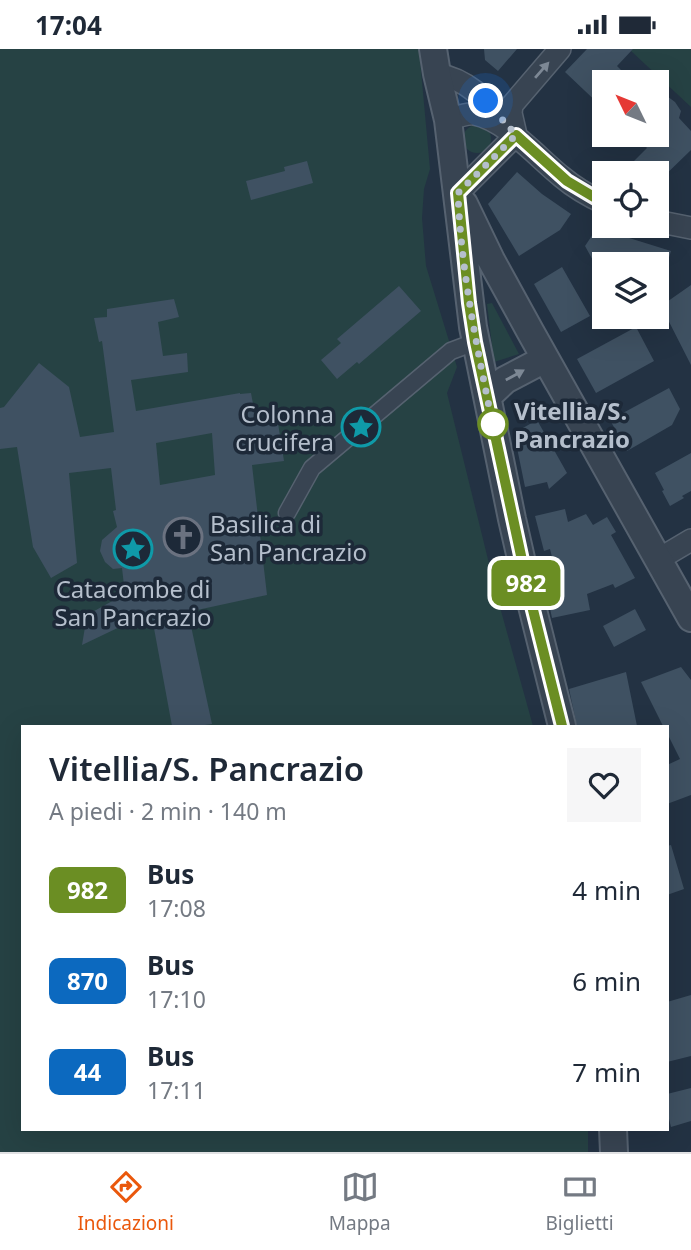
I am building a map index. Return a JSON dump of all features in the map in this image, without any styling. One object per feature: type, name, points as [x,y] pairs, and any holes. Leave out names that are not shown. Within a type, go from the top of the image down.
[{"type":"street","points":[[516,135],[511,119],[512,105],[560,49]]},
{"type":"street","points":[[435,62],[486,101],[516,135],[567,181],[592,196]]},
{"type":"street","points":[[435,62],[448,120],[475,342],[520,555],[562,725]]},
{"type":"street","points":[[448,120],[464,114],[473,114],[516,135]]},
{"type":"street","points":[[458,193],[516,135]]},
{"type":"street","points":[[458,193],[545,359],[691,618]]},
{"type":"street","points":[[669,224],[691,228]]},
{"type":"street","points":[[287,513],[312,468],[451,351],[475,342]]},
{"type":"street","points":[[488,396],[505,380],[545,359]]},
{"type":"street","points":[[659,559],[691,540]]},
{"type":"street","points":[[613,1131],[614,1152]]},
{"type":"green space","points":[[0,49],[419,49],[430,169],[424,189],[422,218],[426,266],[457,367],[447,393],[498,600],[533,725],[21,725],[21,1131],[588,1131],[588,1152],[0,1152]]},
{"type":"green space","points":[[691,49],[691,107],[669,86],[669,70],[651,70],[631,51]]},
{"type":"green space","points":[[477,125],[487,129],[491,139],[487,149],[477,153],[467,149],[463,139],[467,129]]},
{"type":"green space","points":[[492,303],[519,354],[494,362],[487,304]]},
{"type":"building","points":[[484,49],[517,49],[498,71],[485,60]]},
{"type":"building","points":[[587,49],[633,49],[617,66],[621,70],[592,70],[592,98],[565,72]]},
{"type":"building","points":[[669,98],[681,111],[679,118],[691,131],[691,150],[669,171],[669,161],[634,161],[647,148],[669,147]]},
{"type":"building","points":[[307,161],[313,183],[251,200],[246,181],[285,171],[284,167]]},
{"type":"building","points":[[517,172],[571,214],[560,230],[519,256],[488,204]]},
{"type":"building","points":[[592,236],[592,238],[629,238],[671,251],[669,258],[669,252],[592,252],[592,259],[585,246]]},
{"type":"building","points":[[562,267],[590,316],[561,332],[534,284]]},
{"type":"building","points":[[691,285],[691,365],[669,322],[669,300]]},
{"type":"building","points":[[399,286],[421,311],[359,364],[357,362],[337,379],[321,360],[341,343],[337,339]]},
{"type":"building","points":[[174,299],[179,317],[158,322],[163,356],[187,353],[188,372],[131,380],[136,411],[251,393],[256,420],[277,417],[284,461],[252,465],[267,595],[188,612],[212,724],[172,725],[151,612],[82,645],[87,615],[125,594],[122,568],[113,569],[105,562],[100,551],[102,540],[117,527],[113,511],[116,510],[111,468],[69,473],[77,563],[51,578],[33,547],[17,447],[0,449],[0,408],[4,407],[39,363],[69,387],[80,437],[114,432],[102,341],[99,342],[94,318],[107,317],[107,309]],"holes":[[[212,433],[215,475],[160,485],[156,443]]]},
{"type":"building","points":[[632,329],[637,329],[654,361],[596,393],[577,359]]},
{"type":"building","points":[[669,388],[680,409],[672,425],[627,451],[610,420]]},
{"type":"building","points":[[537,420],[567,473],[549,489],[547,482],[525,487],[514,433]]},
{"type":"building","points":[[691,453],[691,491],[670,506],[655,473]]},
{"type":"building","points":[[565,509],[568,522],[586,514],[593,525],[607,517],[616,532],[611,535],[635,578],[615,588],[613,584],[587,594],[590,610],[552,618],[545,584],[558,581],[550,549],[544,551],[535,516]]},
{"type":"building","points":[[635,609],[646,630],[614,647],[603,626]]},
{"type":"building","points":[[681,667],[691,680],[691,795],[669,803],[669,764],[680,759],[669,737],[669,725],[662,725],[641,682]]},
{"type":"building","points":[[626,672],[637,725],[577,725],[569,689]]},
{"type":"building","points":[[669,846],[684,889],[669,894]]},
{"type":"building","points":[[691,995],[691,1056],[669,1062],[669,1001]]},
{"type":"building","points":[[691,1088],[691,1121],[671,1127],[669,1094]]},
{"type":"bus line","name":"982","points":[[562,725],[512,519],[475,342],[458,193],[516,135],[567,181],[592,197]]},
{"type":"place","name":"Vitellia/S. Pancrazio","points":[[493,424]]},
{"type":"place","name":"Colonna crucifera","points":[[361,427]]},
{"type":"place","name":"Basilica di San Pancrazio","points":[[183,537]]},
{"type":"place","name":"Catacombe di San Pancrazio","points":[[133,549]]},
{"type":"route","points":[[486,101],[516,135],[458,193],[469,303],[494,431],[493,424]]}]
